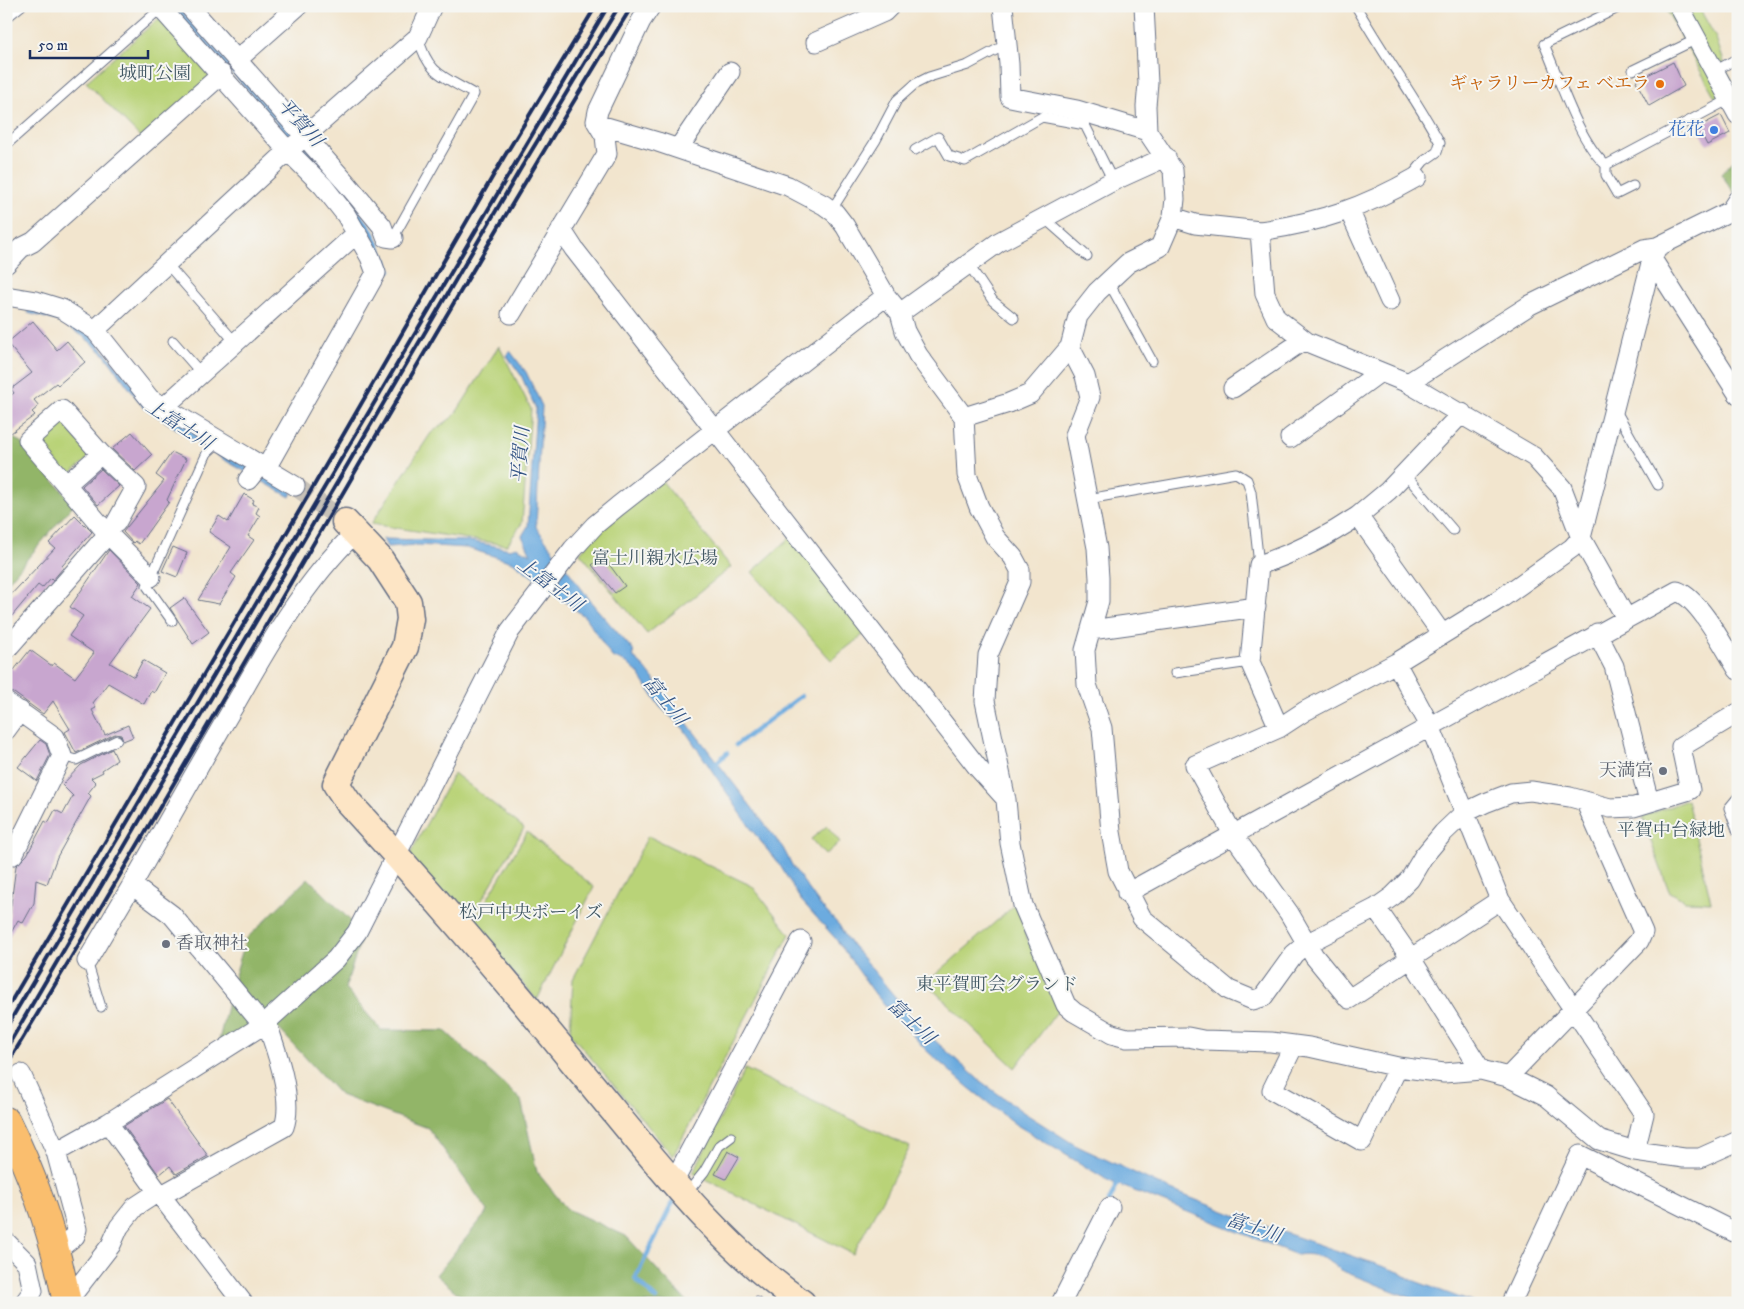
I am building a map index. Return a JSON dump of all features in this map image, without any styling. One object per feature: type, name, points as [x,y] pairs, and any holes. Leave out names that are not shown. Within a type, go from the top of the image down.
[{"type":"highway","points":[[6,1121],[39,1196],[56,1251],[67,1302]]},
{"type":"street","points":[[189,6],[382,226],[386,237],[392,238]]},
{"type":"street","points":[[237,60],[298,6]]},
{"type":"street","points":[[94,330],[168,264],[288,150],[418,37],[432,6]]},
{"type":"street","points":[[816,42],[884,12],[890,6]]},
{"type":"street","points":[[964,417],[1030,394],[1070,347],[1078,316],[1108,281],[1128,263],[1160,247],[1173,217],[1175,200],[1173,170],[1146,131],[1077,110],[1010,97],[1003,6]]},
{"type":"street","points":[[1144,6],[1148,74],[1146,131]]},
{"type":"street","points":[[160,7],[222,74],[288,150],[323,186],[346,215],[357,233],[376,273],[258,470]]},
{"type":"street","points":[[1682,7],[1734,107]]},
{"type":"street","points":[[511,314],[608,154],[605,136],[596,121],[598,111],[647,11]]},
{"type":"street","points":[[678,149],[730,72]]},
{"type":"street","points":[[6,264],[21,248],[33,242],[222,74]]},
{"type":"street","points":[[600,125],[788,186],[806,194],[830,209],[845,226],[886,296],[900,314],[918,355],[964,417],[967,475],[979,507],[994,537],[1013,557],[1020,570],[1020,582],[988,654],[985,701],[1006,800],[1010,843],[1023,905],[1066,1005],[1112,1034],[1127,1038],[1188,1036],[1203,1040],[1271,1042],[1398,1067],[1444,1073],[1481,1070],[1508,1077],[1555,1102],[1599,1140],[1635,1150],[1700,1158],[1738,1141]]},
{"type":"street","points":[[900,314],[1000,242],[1113,181],[1166,158]]},
{"type":"street","points":[[1173,217],[1195,224],[1260,231],[1327,218],[1390,192],[1417,177]]},
{"type":"street","points":[[1500,900],[1410,957],[1349,999],[1306,944],[1289,913],[1234,836],[1195,765],[1279,728],[1306,711],[1396,663],[1503,598],[1572,548],[1581,538],[1655,253],[1730,211],[1738,199]]},
{"type":"street","points":[[1348,210],[1390,301]]},
{"type":"street","points":[[561,229],[1006,800]]},
{"type":"street","points":[[1260,231],[1265,294],[1276,318],[1304,340],[1408,383],[1534,457],[1549,471],[1562,488],[1581,538],[1626,618]]},
{"type":"street","points":[[164,406],[357,233]]},
{"type":"street","points":[[1408,383],[1530,305],[1644,249],[1655,253],[1738,394]]},
{"type":"street","points":[[56,1152],[108,1123],[264,1023],[336,959],[357,932],[510,631],[532,600],[573,550],[595,525],[886,296]]},
{"type":"street","points":[[7,299],[36,301],[62,309],[94,330],[150,399],[164,406],[220,451],[295,486]]},
{"type":"street","points":[[1233,388],[1304,340]]},
{"type":"street","points":[[1070,347],[1085,376],[1090,397],[1075,435],[1097,548],[1099,578],[1099,601],[1085,650],[1087,685],[1102,728],[1111,832],[1118,871],[1127,893],[1142,918],[1229,990],[1252,1000],[1264,997],[1294,954],[1306,944],[1376,908],[1410,879],[1438,839],[1464,813],[1511,793],[1531,791],[1585,801],[1610,808],[1634,807],[1690,790],[1681,747],[1738,712]]},
{"type":"street","points":[[1290,438],[1380,372]]},
{"type":"street","points":[[6,650],[112,528],[124,504],[136,487],[101,454],[62,410],[28,440],[66,484],[112,528],[150,577]]},
{"type":"street","points":[[1279,728],[1250,662],[1259,565],[1288,555],[1315,542],[1358,516],[1405,474],[1462,413]]},
{"type":"street","points":[[66,484],[101,454]]},
{"type":"street","points":[[1358,516],[1442,634]]},
{"type":"street","points":[[87,961],[258,664],[301,594],[351,527],[380,559],[408,602],[410,619],[405,646],[336,784],[348,802],[485,954],[679,1189],[768,1279],[802,1303]]},
{"type":"street","points":[[1127,893],[1234,836],[1596,634],[1677,591],[1685,594],[1710,623],[1738,670]]},
{"type":"street","points":[[1091,630],[1256,606]]},
{"type":"street","points":[[1596,634],[1614,666],[1649,802]]},
{"type":"street","points":[[1396,663],[1430,726],[1500,900],[1572,1010],[1644,1114],[1635,1150]]},
{"type":"street","points":[[6,730],[13,706],[55,737],[62,756],[8,858]]},
{"type":"street","points":[[1508,1077],[1639,941],[1643,932],[1585,801]]},
{"type":"street","points":[[67,1302],[111,1245],[120,1226],[135,1208],[284,1127],[288,1117],[283,1076],[264,1023],[172,915],[132,885]]},
{"type":"street","points":[[1376,908],[1410,957],[1481,1070]]},
{"type":"street","points":[[679,1189],[802,941]]},
{"type":"street","points":[[1294,1045],[1272,1090],[1362,1141],[1398,1067]]},
{"type":"street","points":[[20,1074],[56,1152],[77,1229],[75,1236],[56,1251]]},
{"type":"street","points":[[108,1123],[243,1303]]},
{"type":"street","points":[[1514,1296],[1590,1134]]},
{"type":"street","points":[[1580,1155],[1738,1234]]},
{"type":"street","points":[[1061,1303],[1110,1207]]},
{"type":"street","points":[[6,1242],[27,1263],[33,1290],[24,1303]]},
{"type":"lane","points":[[6,18],[21,6]]},
{"type":"lane","points":[[647,11],[662,6]]},
{"type":"lane","points":[[1356,6],[1370,31],[1411,90],[1440,143],[1437,152],[1424,161],[1416,172],[1417,177]]},
{"type":"lane","points":[[1622,6],[1544,44],[1595,155],[1606,165],[1606,175],[1617,194],[1633,186]]},
{"type":"lane","points":[[6,145],[160,7]]},
{"type":"lane","points":[[392,238],[474,94],[439,75],[427,64],[418,37]]},
{"type":"lane","points":[[1633,70],[1697,38]]},
{"type":"lane","points":[[830,209],[836,203],[876,140],[897,100],[915,84],[929,77],[968,65],[1007,44]]},
{"type":"lane","points":[[1715,72],[1738,58]]},
{"type":"lane","points":[[1606,165],[1734,107]]},
{"type":"lane","points":[[915,150],[938,137],[949,156],[965,161],[1042,116],[1085,126],[1113,181]]},
{"type":"lane","points":[[1044,218],[1086,256]]},
{"type":"lane","points":[[168,264],[235,342]]},
{"type":"lane","points":[[969,265],[993,301],[1014,318]]},
{"type":"lane","points":[[1108,281],[1152,361]]},
{"type":"lane","points":[[173,341],[201,373]]},
{"type":"lane","points":[[1614,409],[1658,485]]},
{"type":"lane","points":[[172,621],[147,586],[150,577],[220,451]]},
{"type":"lane","points":[[1088,499],[1236,473],[1247,480],[1251,492],[1259,565]]},
{"type":"lane","points":[[1405,474],[1453,530]]},
{"type":"lane","points":[[1174,673],[1250,662]]},
{"type":"lane","points":[[62,756],[76,760],[117,740]]},
{"type":"lane","points":[[1738,797],[1729,808],[1738,833]]},
{"type":"lane","points":[[87,961],[101,1007]]},
{"type":"lane","points":[[679,1189],[704,1172],[719,1146],[730,1138]]},
{"type":"green space","points":[[1664,6],[1698,6],[1716,38],[1727,71],[1738,92],[1738,104],[1733,95],[1716,99]]},
{"type":"green space","name":"城町公園","points":[[157,20],[166,20],[211,78],[141,138],[86,82]]},
{"type":"green space","points":[[1738,156],[1738,198],[1721,174]]},
{"type":"green space","points":[[499,346],[531,409],[522,523],[507,545],[371,524],[431,433],[454,416]]},
{"type":"green space","points":[[60,418],[91,456],[69,475],[37,442]]},
{"type":"green space","points":[[6,435],[21,442],[74,504],[6,584]]},
{"type":"green space","name":"富士川親水広場","points":[[662,481],[731,567],[647,634],[580,553],[598,532]]},
{"type":"green space","points":[[790,538],[867,632],[831,660],[752,572]]},
{"type":"green space","points":[[454,773],[524,828],[468,924],[409,856]]},
{"type":"green space","name":"平賀中台緑地","points":[[1687,800],[1711,902],[1685,901],[1669,891],[1642,817]]},
{"type":"green space","points":[[827,826],[840,842],[825,855],[811,839]]},
{"type":"green space","name":"松戸中央ボーイズ","points":[[527,832],[594,887],[537,1000],[472,925]]},
{"type":"green space","points":[[648,836],[752,886],[790,934],[673,1156],[570,1033],[573,979]]},
{"type":"green space","points":[[308,878],[363,933],[345,988],[381,1030],[445,1031],[521,1100],[537,1172],[567,1209],[626,1236],[688,1303],[469,1303],[436,1275],[488,1211],[428,1128],[340,1095],[279,1029],[216,1053],[232,985],[246,939]]},
{"type":"green space","name":"東平賀町会グランド","points":[[1017,903],[1026,937],[1062,1005],[1015,1068],[926,983]]},
{"type":"green space","points":[[745,1069],[910,1147],[853,1254],[693,1173]]},
{"type":"water","name":"上富士川","points":[[31,305],[86,330],[131,382],[292,492],[290,497],[221,458],[143,407],[104,354],[83,336],[57,321],[28,313]]},
{"type":"water","points":[[510,351],[526,372],[542,406],[536,527],[595,607],[633,650],[634,658],[645,668],[783,848],[793,867],[820,905],[839,925],[847,939],[921,1028],[979,1080],[1023,1112],[1075,1145],[1171,1190],[1239,1217],[1399,1272],[1412,1280],[1474,1303],[1424,1303],[1340,1270],[1320,1257],[1303,1254],[1297,1255],[1109,1181],[1015,1124],[968,1087],[927,1051],[876,995],[835,938],[800,899],[781,867],[754,833],[684,729],[660,707],[638,673],[627,663],[612,657],[585,617],[513,562],[467,548],[417,545],[387,547],[383,539],[469,541],[510,549],[516,547],[531,554],[522,536],[528,526],[536,409],[521,375],[507,356]]},
{"type":"building","name":"ギャラリーカフェ ベエラ","points":[[1673,62],[1684,86],[1649,106],[1636,81]]},
{"type":"building","name":"花花","points":[[1721,115],[1730,133],[1707,145],[1698,127]]},
{"type":"building","points":[[33,321],[57,350],[67,341],[85,362],[58,385],[56,383],[34,400],[39,406],[32,412],[35,415],[11,433],[6,427],[6,399],[14,393],[11,389],[32,373],[7,343]]},
{"type":"building","points":[[132,432],[152,455],[135,471],[112,449]]},
{"type":"building","points":[[172,452],[186,459],[167,500],[169,502],[139,544],[135,541],[133,543],[123,532],[164,481],[156,475]]},
{"type":"building","points":[[101,469],[119,486],[98,505],[82,486]]},
{"type":"building","points":[[244,494],[254,500],[252,504],[259,507],[256,513],[260,516],[248,536],[254,540],[231,573],[236,577],[219,604],[198,600],[231,547],[209,532],[219,516],[228,522]]},
{"type":"building","points":[[75,515],[92,532],[62,566],[63,568],[53,580],[51,578],[42,588],[38,585],[6,623],[6,600],[55,548],[49,543]]},
{"type":"building","points":[[173,547],[187,553],[177,577],[162,571]]},
{"type":"building","points":[[109,550],[141,583],[132,596],[150,609],[110,663],[134,677],[143,660],[165,673],[154,693],[151,691],[144,704],[108,683],[93,703],[96,708],[92,710],[105,735],[128,725],[133,737],[123,741],[121,735],[115,734],[76,753],[65,732],[70,729],[53,701],[43,714],[14,693],[6,691],[6,663],[14,670],[30,650],[52,666],[54,663],[75,678],[94,653],[69,636],[83,616],[70,607]]},
{"type":"building","points":[[603,556],[625,586],[615,593],[592,565]]},
{"type":"building","points":[[184,598],[209,632],[193,644],[170,608]]},
{"type":"building","points":[[40,740],[46,744],[50,755],[37,781],[18,767]]},
{"type":"building","points":[[112,749],[117,760],[102,770],[103,772],[91,778],[96,783],[88,793],[91,796],[57,857],[47,884],[36,880],[34,903],[23,923],[18,920],[6,942],[16,866],[27,855],[45,821],[48,823],[55,810],[63,814],[73,796],[62,785],[81,765]]},
{"type":"building","points":[[167,1099],[208,1156],[176,1174],[170,1166],[159,1175],[124,1126]]},
{"type":"building","points":[[728,1151],[739,1157],[726,1179],[715,1174]]},
{"type":"waterway","name":"平賀川","points":[[174,6],[294,139]]},
{"type":"waterway","name":"平賀川","points":[[301,146],[329,178]]},
{"type":"waterway","name":"平賀川","points":[[336,185],[370,228],[390,270]]},
{"type":"waterway","points":[[736,745],[801,696]]},
{"type":"waterway","points":[[715,764],[727,753]]},
{"type":"waterway","points":[[1109,1202],[1119,1180]]},
{"type":"waterway","points":[[656,1299],[635,1279],[674,1200]]},
{"type":"tunnel","points":[[295,486],[345,522]]},
{"type":"railway","points":[[6,1010],[261,577],[504,157],[596,6]]},
{"type":"railway","points":[[6,1028],[608,6]]},
{"type":"railway","points":[[6,1049],[521,168],[619,6]]},
{"type":"railway","points":[[6,1066],[473,270],[632,6]]},
{"type":"place","name":"ギャラリーカフェ ベエラ","points":[[1660,84]]},
{"type":"place","name":"花花","points":[[1714,130]]},
{"type":"place","name":"天満宮","points":[[1663,771]]},
{"type":"place","name":"香取神社","points":[[166,944]]},
{"type":"water label","name":"富士川","points":[[665,701]]},
{"type":"water label","name":"富士川","points":[[911,1022]]},
{"type":"water label","name":"富士川","points":[[1254,1228]]}]
